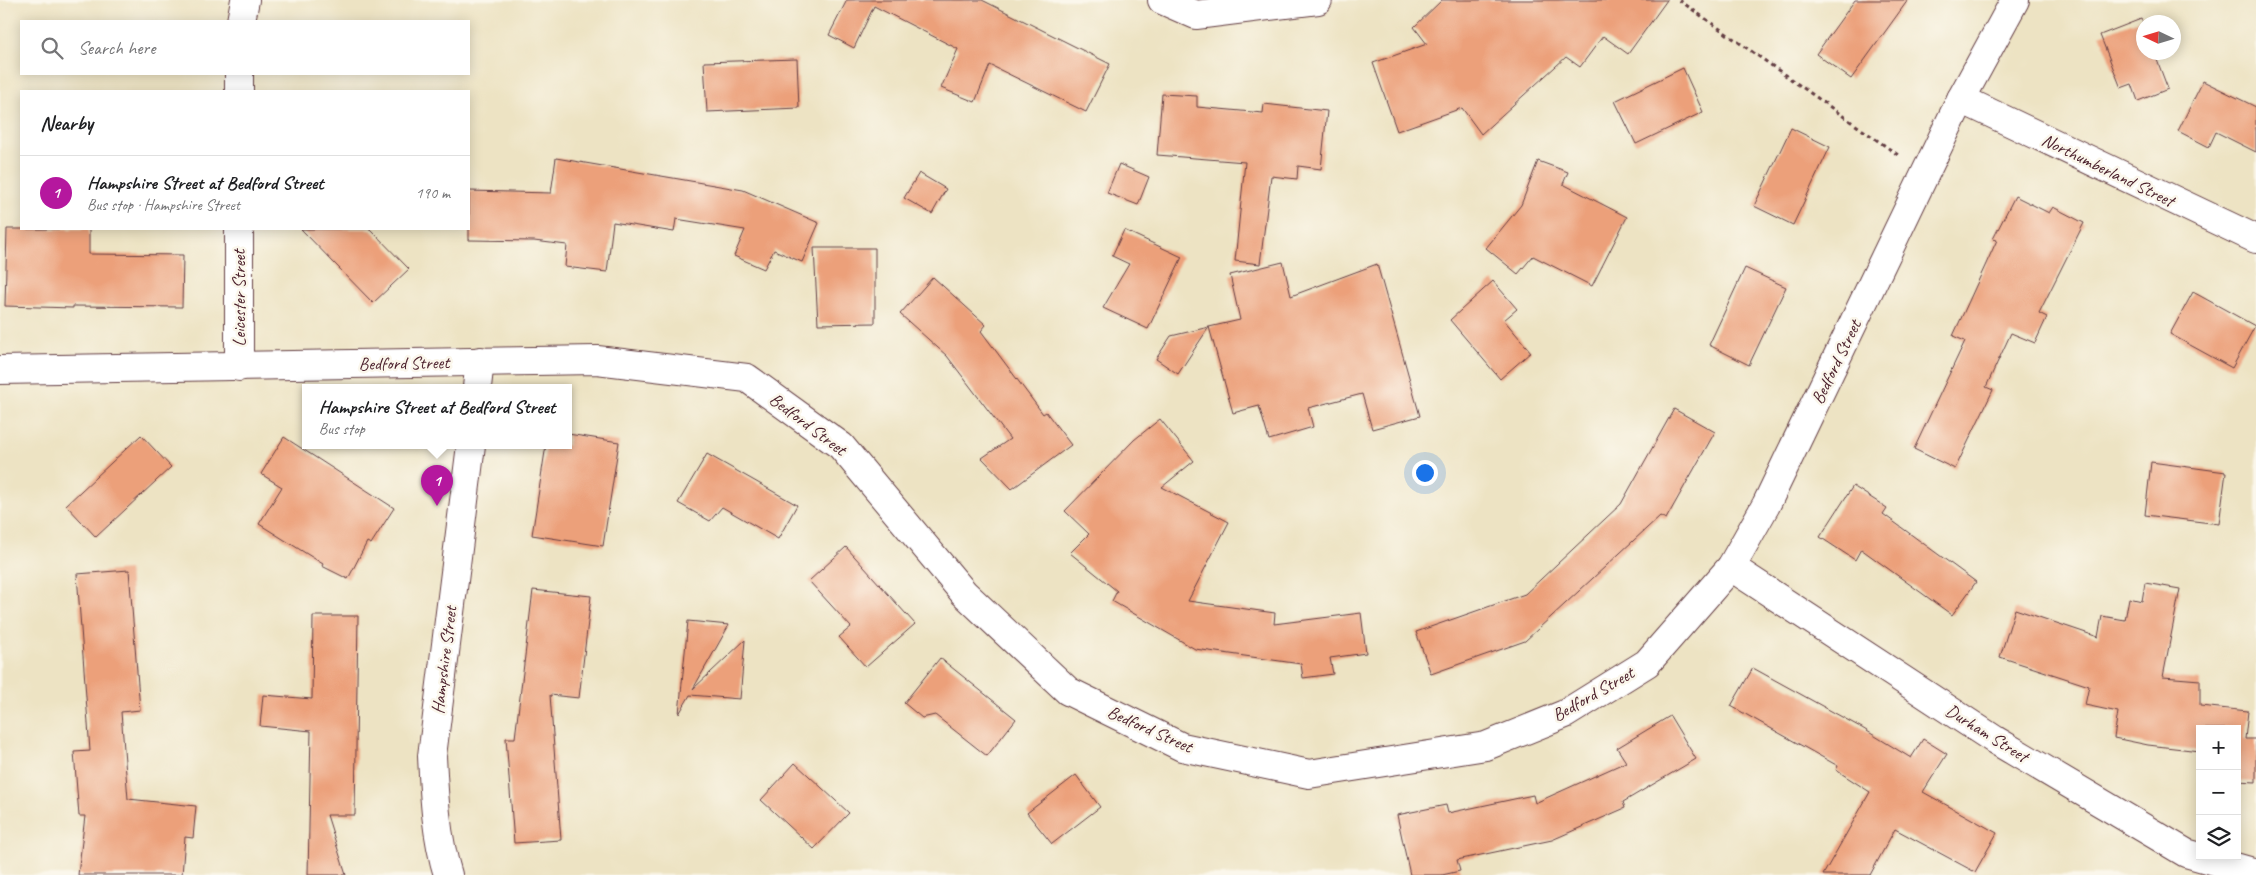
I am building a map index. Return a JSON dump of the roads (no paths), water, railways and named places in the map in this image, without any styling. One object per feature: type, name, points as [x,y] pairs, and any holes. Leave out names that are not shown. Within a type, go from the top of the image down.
[{"type":"street","points":[[241,20],[245,0]]},
{"type":"street","points":[[1162,0],[1196,15],[1318,0]]},
{"type":"street","name":"Bedford Street","points":[[0,370],[239,367],[479,374],[597,360],[747,378],[841,446],[964,593],[1068,691],[1182,747],[1308,774],[1486,746],[1565,714],[1646,663],[1731,567],[1766,505],[1961,99],[2015,0]]},
{"type":"street","points":[[239,75],[239,90]]},
{"type":"street","name":"Northumberland Street","points":[[1961,99],[2256,239]]},
{"type":"street","name":"Leicester Street","points":[[239,230],[239,367]]},
{"type":"street","name":"Hampshire Street","points":[[448,875],[442,854],[435,806],[432,756],[470,449]]},
{"type":"street","name":"Durham Street","points":[[1731,567],[2183,864],[2256,873]]},
{"type":"place","name":"Hampshire Street at Bedford Street","points":[[437,506]]}]
